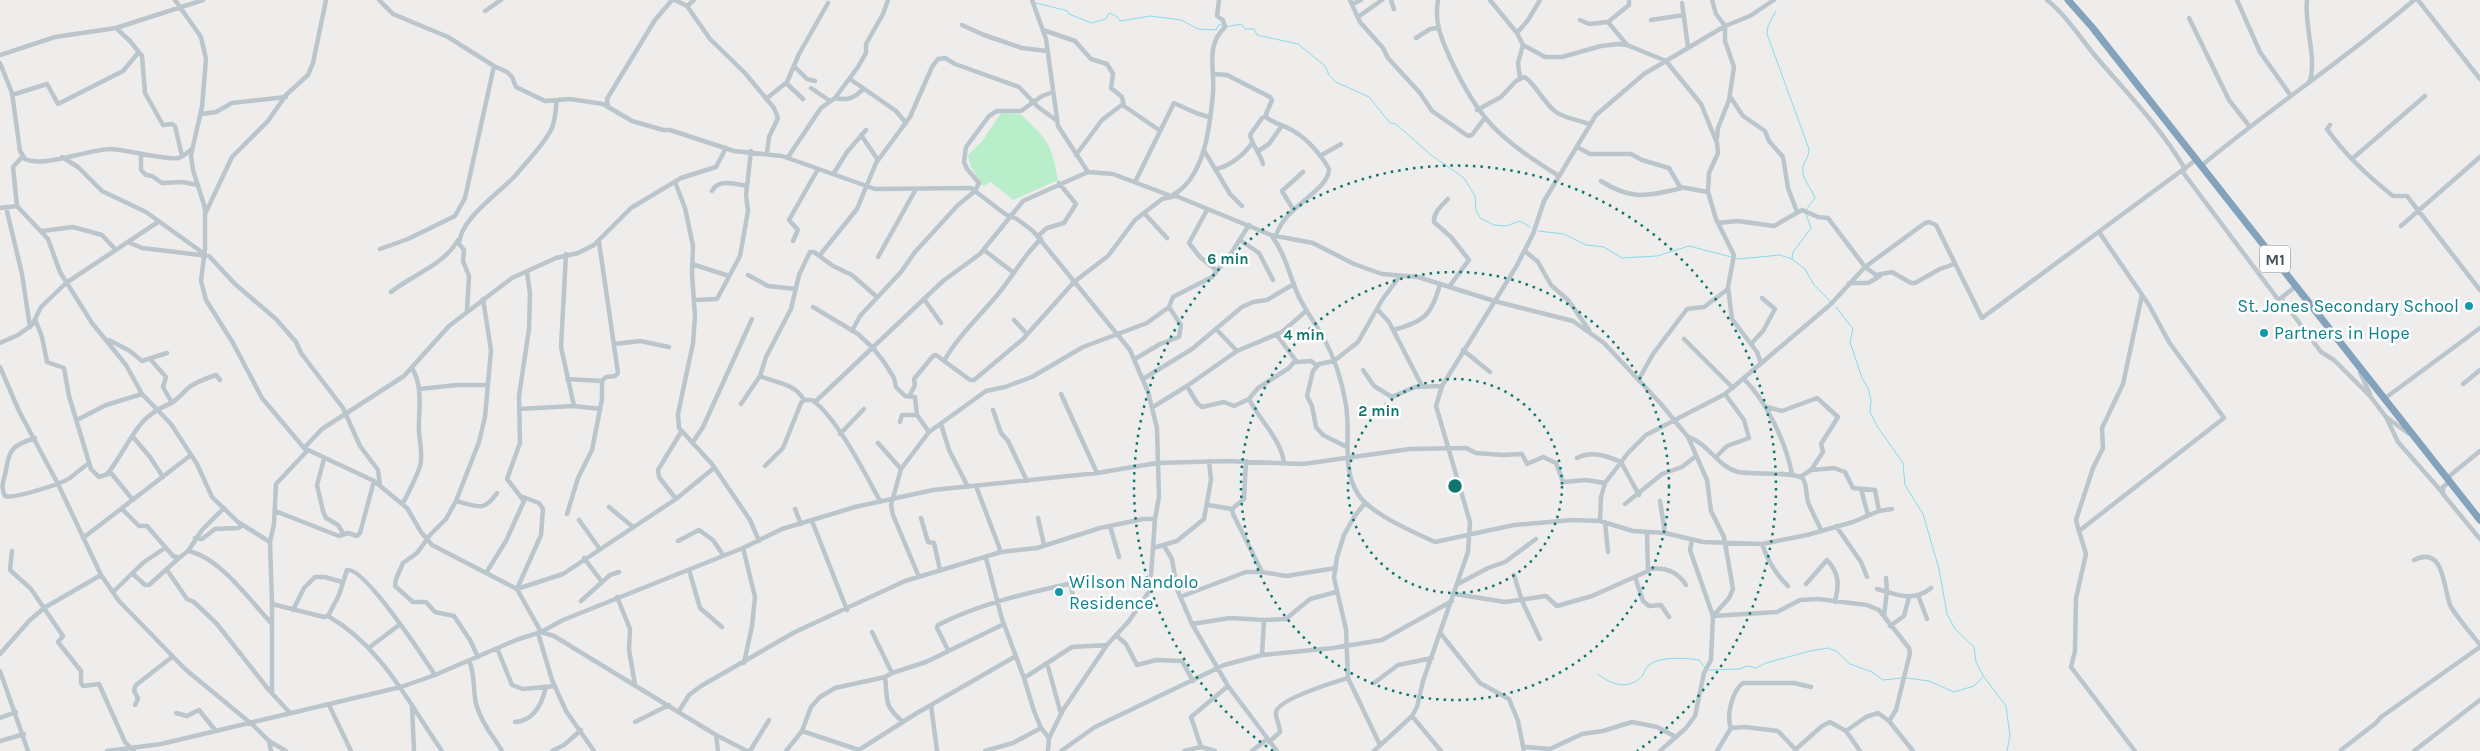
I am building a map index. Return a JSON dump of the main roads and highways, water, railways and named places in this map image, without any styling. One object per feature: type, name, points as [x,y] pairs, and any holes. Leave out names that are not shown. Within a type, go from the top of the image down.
[{"type":"highway","name":"M1","points":[[2068,0],[2202,166],[2480,520]]},
{"type":"waterway","points":[[1036,3],[1068,11],[1069,14],[1091,23],[1106,19],[1109,13],[1116,16],[1120,21],[1151,16],[1181,20],[1198,29],[1216,30],[1219,24],[1223,26]]},
{"type":"waterway","points":[[1776,11],[1768,26],[1767,34],[1809,149],[1803,172],[1805,180],[1815,198],[1806,210]]},
{"type":"waterway","points":[[1226,27],[1241,24],[1245,29],[1254,29],[1257,35],[1298,44],[1325,66],[1329,75],[1336,82],[1369,97],[1390,123],[1396,124],[1431,155],[1464,178],[1475,196],[1476,210],[1480,218],[1494,225],[1506,226],[1520,221],[1530,227]]},
{"type":"waterway","points":[[1792,259],[1793,252],[1811,228],[1806,214]]},
{"type":"waterway","points":[[1538,231],[1564,234],[1586,245],[1604,247],[1622,258],[1657,256],[1689,246],[1739,259],[1780,255],[1792,259],[1805,269],[1814,285],[1831,302]]},
{"type":"waterway","points":[[1836,307],[1853,329],[1850,342],[1862,378],[1868,388],[1871,400],[1870,412],[1877,426],[1903,463],[1905,485],[1923,514],[1939,569],[1947,614],[1955,629],[1974,647],[1976,662],[1984,677],[2006,706],[2010,736],[2007,751]]},
{"type":"waterway","points":[[1709,670],[1739,669],[1747,666],[1756,668],[1766,663],[1828,648],[1836,651],[1850,664],[1872,672],[1883,680],[1902,678]]},
{"type":"waterway","points":[[1598,674],[1609,681],[1626,685],[1638,680],[1648,666],[1660,660],[1680,658],[1699,660],[1705,668]]},
{"type":"waterway","points":[[1906,678],[1929,681],[1954,692],[1974,686],[1983,677]]},
{"type":"place","name":"St. Jones Secondary School","points":[[2469,306]]},
{"type":"place","name":"Partners in Hope","points":[[2264,333]]},
{"type":"place","name":"Wilson Nandolo Residence","points":[[1059,592]]}]
